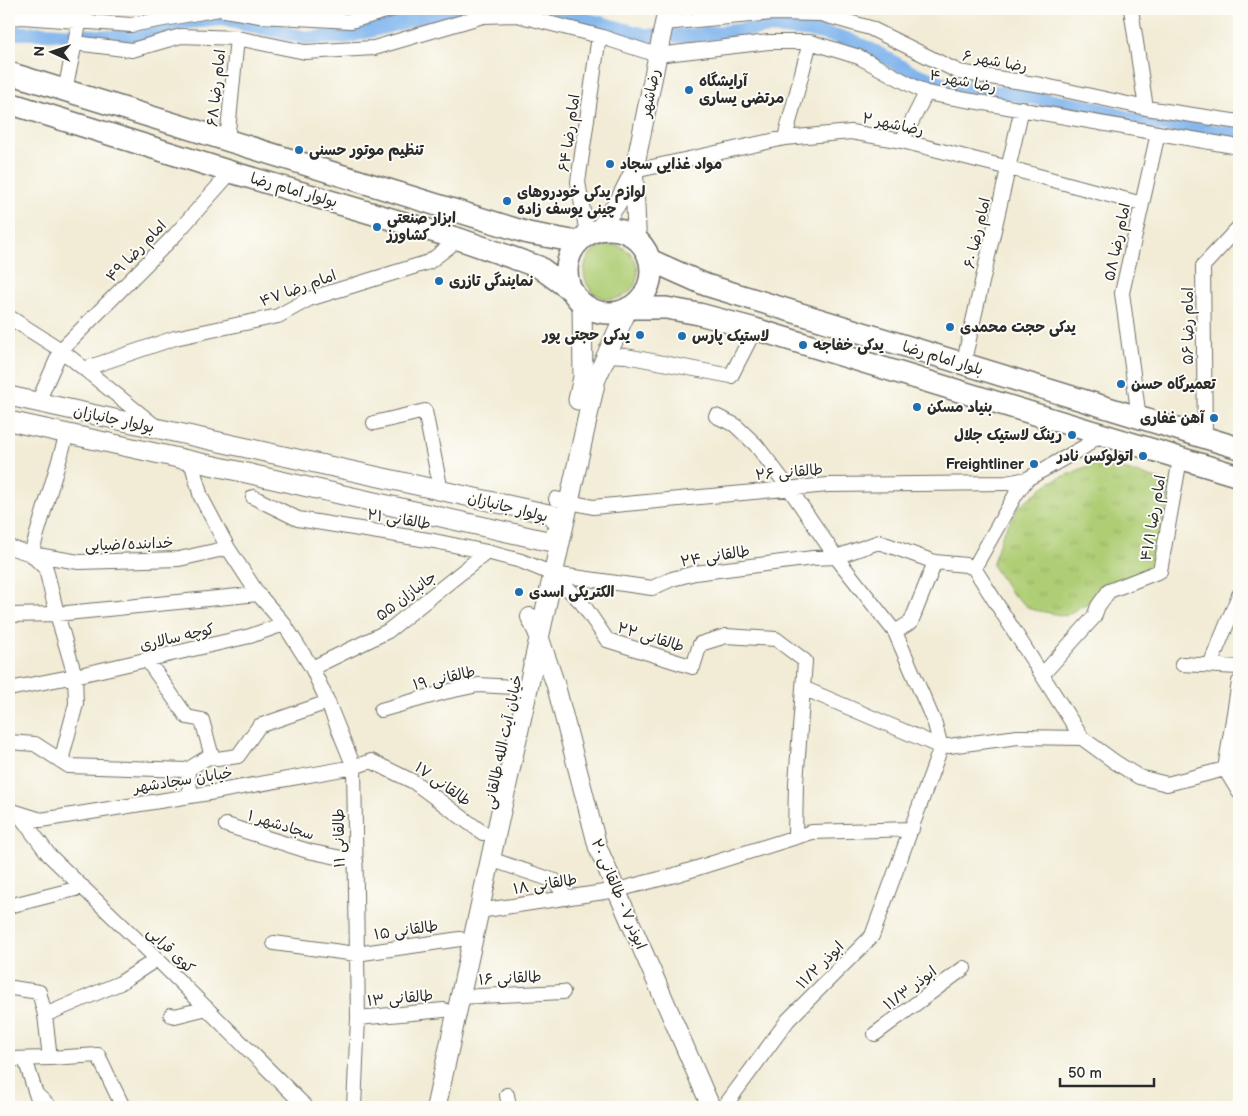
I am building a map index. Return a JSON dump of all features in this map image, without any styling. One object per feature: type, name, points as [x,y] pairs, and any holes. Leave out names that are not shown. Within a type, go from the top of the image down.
[{"type":"main road","name":"بولوار امام رضا","points":[[9,73],[528,232],[588,235]]},
{"type":"main road","name":"بولوار امام رضا","points":[[9,103],[231,172],[459,239],[518,259],[539,267],[577,297]]},
{"type":"main road","points":[[612,228],[626,232],[637,239],[645,249],[650,260],[647,288],[640,299],[619,312],[599,312],[590,308],[577,297],[568,281],[567,265],[572,250],[588,235],[612,228]]},
{"type":"main road","points":[[518,259],[526,248],[528,232]]},
{"type":"main road","name":"بلوار امام رضا","points":[[650,260],[706,285],[1239,448]]},
{"type":"main road","points":[[699,314],[696,298],[698,292],[706,285]]},
{"type":"main road","points":[[577,297],[589,378]]},
{"type":"main road","points":[[589,378],[606,355],[628,308]]},
{"type":"main road","name":"بلوار امام رضا","points":[[628,308],[666,308],[699,314],[755,329],[1239,476]]},
{"type":"main road","name":"خیابان آیت الله طالقانی","points":[[436,1107],[539,636],[557,518],[589,378]]},
{"type":"main road","name":"بولوار جانبازان","points":[[9,396],[557,518]]},
{"type":"main road","name":"بولوار جانبازان","points":[[9,421],[484,528],[557,518]]},
{"type":"main road","points":[[484,528],[490,502]]},
{"type":"main road","name":"خیابان آیت الله طالقانی","points":[[423,1107],[530,617],[548,571]]},
{"type":"street","points":[[17,14],[81,15],[131,25],[181,12],[219,9],[352,15],[392,9]]},
{"type":"street","points":[[1131,9],[1146,108]]},
{"type":"street","name":"رضا شهر ۶","points":[[666,16],[772,13],[821,14],[870,28],[959,72],[1041,85],[1146,108],[1239,122]]},
{"type":"street","points":[[65,90],[81,15]]},
{"type":"street","points":[[75,43],[132,50],[181,36],[237,38],[305,52],[374,48],[483,16],[517,15],[599,36],[657,55]]},
{"type":"street","name":"رضاشهر","points":[[632,174],[666,16]]},
{"type":"street","name":"امام رضا ۶۴","points":[[588,235],[578,182],[599,36]]},
{"type":"street","name":"امام رضا ۶۸","points":[[227,141],[237,38]]},
{"type":"street","name":"رضا شهر ۴","points":[[657,55],[769,42],[810,42],[859,57],[926,93],[1022,108],[1239,147]]},
{"type":"street","points":[[785,138],[810,42]]},
{"type":"street","points":[[902,141],[926,93]]},
{"type":"street","name":"امام رضا ۶۰","points":[[964,365],[1022,108]]},
{"type":"street","name":"رضاشهر ۲","points":[[632,174],[785,138],[852,132],[902,141],[1142,204]]},
{"type":"street","name":"امام رضا ۵۸","points":[[1139,418],[1122,293],[1158,133]]},
{"type":"street","name":"امام رضا ۴۹","points":[[61,350],[174,235],[231,172]]},
{"type":"street","points":[[588,235],[619,201],[632,174]]},
{"type":"street","points":[[632,174],[637,239]]},
{"type":"street","name":"امام رضا ۵۶","points":[[1205,438],[1203,266],[1239,227]]},
{"type":"street","name":"امام رضا ۴۷","points":[[84,369],[175,338],[278,316],[309,298],[429,262],[459,239]]},
{"type":"street","points":[[9,318],[61,350],[157,428]]},
{"type":"street","points":[[606,355],[626,356],[731,376],[755,329]]},
{"type":"street","points":[[38,402],[61,350]]},
{"type":"street","points":[[374,423],[425,411],[441,491]]},
{"type":"street","points":[[716,416],[735,425],[747,434],[789,488],[836,556],[895,632],[935,724],[941,747]]},
{"type":"street","points":[[61,761],[76,704],[75,676],[46,569],[30,554],[66,434]]},
{"type":"street","points":[[1100,434],[1084,447],[1027,479],[1016,494],[974,568],[1082,738],[1115,762],[1139,777],[1167,784],[1225,769],[1239,755]]},
{"type":"street","name":"امام رضا ۴۱/۱","points":[[1043,674],[1094,617],[1098,606],[1109,591],[1160,571],[1180,459]]},
{"type":"street","name":"طالقانی ۱۱","points":[[191,461],[202,497],[228,548],[258,594],[284,624],[312,668],[354,767],[358,1018],[354,1107]]},
{"type":"street","name":"طالقانی ۲۶","points":[[557,518],[593,507],[789,488],[828,485],[1006,483],[1027,479]]},
{"type":"street","name":"طالقانی ۲۱","points":[[253,497],[298,518],[487,552],[522,561],[548,571]]},
{"type":"street","name":"طالقانی ۲۴","points":[[548,571],[652,588],[672,579],[695,574],[836,556],[879,542],[935,562],[966,565],[974,568]]},
{"type":"street","name":"خدابنده/ضیایی","points":[[9,547],[30,554],[79,562],[179,559],[228,548]]},
{"type":"street","name":"جانبازان ۵۵","points":[[312,668],[388,632],[487,552]]},
{"type":"street","points":[[895,632],[911,622],[935,562]]},
{"type":"street","name":"طالقانی ۲۲","points":[[548,571],[582,604],[606,640],[693,667],[700,644],[726,636],[776,639],[805,661],[803,688]]},
{"type":"street","points":[[9,615],[57,614],[258,594]]},
{"type":"street","points":[[1210,664],[1239,595]]},
{"type":"street","name":"ابوذر ۷ - طالقانی ۲۰","points":[[530,617],[539,636],[556,686],[598,848],[711,1107]]},
{"type":"street","name":"کوچه سالاری","points":[[9,689],[250,636],[284,624]]},
{"type":"street","points":[[9,742],[35,744],[69,766],[186,770],[208,757],[211,753],[202,720],[187,717],[147,660]]},
{"type":"street","points":[[1182,664],[1239,667]]},
{"type":"street","points":[[1239,682],[1225,769],[1239,792]]},
{"type":"street","name":"طالقانی ۱۹","points":[[381,710],[478,685],[515,687]]},
{"type":"street","points":[[795,837],[796,783],[803,688],[941,747],[1018,737],[1082,738]]},
{"type":"street","points":[[208,757],[217,759],[238,756],[259,726],[328,702]]},
{"type":"street","name":"ابوذر ۱۱/۲","points":[[724,1107],[788,1020],[872,936],[941,747]]},
{"type":"street","name":"طالقانی ۱۷","points":[[354,767],[371,761],[414,782],[483,833]]},
{"type":"street","name":"خیابان سجادشهر","points":[[13,811],[41,820],[354,767]]},
{"type":"street","points":[[186,770],[191,795]]},
{"type":"street","name":"کوی قرایی","points":[[13,811],[50,855],[306,1107]]},
{"type":"street","name":"سجادشهر ۱","points":[[226,825],[308,850],[356,862]]},
{"type":"street","name":"طالقانی ۱۸","points":[[479,911],[617,890],[675,875],[812,832],[912,829]]},
{"type":"street","points":[[490,858],[555,881],[566,898]]},
{"type":"street","points":[[9,906],[83,887]]},
{"type":"street","name":"طالقانی ۱۵","points":[[274,943],[356,954],[460,939]]},
{"type":"street","points":[[45,1015],[120,983],[157,959]]},
{"type":"street","name":"ابوذر ۱۱/۳","points":[[875,1034],[964,968]]},
{"type":"street","points":[[12,988],[39,992],[45,1015],[50,1058]]},
{"type":"street","name":"طالقانی ۱۶","points":[[460,997],[563,992]]},
{"type":"street","points":[[170,1015],[176,1016],[207,1008]]},
{"type":"street","name":"طالقانی ۱۳","points":[[358,1018],[444,1010]]},
{"type":"street","points":[[9,1059],[98,1055],[124,1107]]},
{"type":"street","points":[[25,1059],[36,1094],[50,1107]]},
{"type":"green space","points":[[611,245],[621,247],[630,253],[636,262],[638,272],[636,282],[630,291],[621,297],[611,299],[601,297],[592,291],[586,282],[584,272],[586,262],[592,253],[601,247]]},
{"type":"green space","points":[[1093,464],[1117,467],[1170,483],[1162,545],[1150,570],[1126,577],[1101,595],[1065,616],[1030,609],[1011,593],[992,565],[1003,533],[1019,506],[1050,482]]},
{"type":"waterway","points":[[9,33],[113,37],[134,35],[189,22],[222,19],[307,38],[346,37],[455,9]]},
{"type":"waterway","points":[[548,9],[645,35],[687,36],[771,27],[813,31],[847,39],[876,52],[911,72],[946,84],[1091,107],[1145,123],[1239,134]]},
{"type":"place","name":"آرایشگاه مرتضی یساری","points":[[689,90]]},
{"type":"place","name":"تنظیم موتور حسنی","points":[[299,150]]},
{"type":"place","name":"مواد غذایی سجاد","points":[[610,164]]},
{"type":"place","name":"لوازم یدکی خودروهای چینی یوسف زاده","points":[[507,201]]},
{"type":"place","name":"ابزار صنعتی کشاورز","points":[[377,227]]},
{"type":"place","name":"نمایندگی تازری","points":[[439,281]]},
{"type":"place","name":"یدکی حجت محمدی","points":[[950,327]]},
{"type":"place","name":"یدکی حجتی پور","points":[[640,335]]},
{"type":"place","name":"لاستیک پارس","points":[[682,336]]},
{"type":"place","name":"یدکی خفاجه","points":[[803,345]]},
{"type":"place","name":"تعمیرگاه حسن","points":[[1121,384]]},
{"type":"place","name":"بنیاد مسکن","points":[[917,407]]},
{"type":"place","name":"آهن غفاری","points":[[1214,418]]},
{"type":"place","name":"رینگ لاستیک جلال","points":[[1072,435]]},
{"type":"place","name":"اتولوکس نادر","points":[[1143,456]]},
{"type":"place","name":"Freightliner","points":[[1034,464]]},
{"type":"place","name":"الکتریکی اسدی","points":[[519,592]]}]
